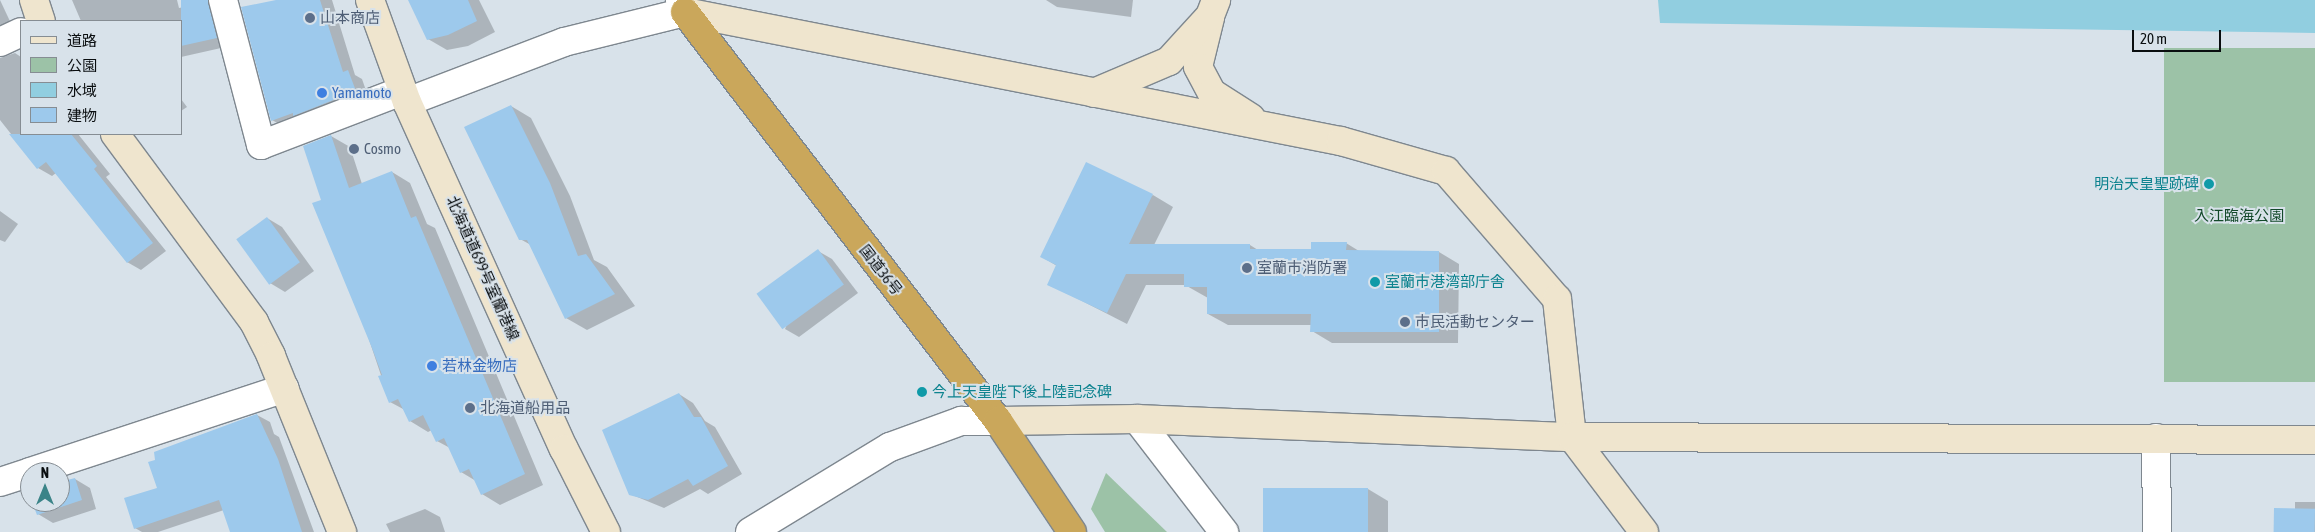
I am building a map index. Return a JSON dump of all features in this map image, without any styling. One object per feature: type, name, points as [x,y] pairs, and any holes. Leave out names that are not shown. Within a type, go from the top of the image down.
[{"type":"highway","name":"国道36号","points":[[682,6],[998,421],[1072,532]]},
{"type":"street","points":[[34,0],[41,20]]},
{"type":"street","points":[[223,0],[261,145],[564,42],[682,6],[1094,93],[1341,142],[1446,171],[1557,299],[1572,437],[1644,532]]},
{"type":"street","name":"北海道道699号室蘭港線","points":[[370,0],[404,96],[564,449],[606,532]]},
{"type":"street","points":[[1094,93],[1168,62],[1213,8]]},
{"type":"street","points":[[1213,8],[1198,67],[1212,93],[1264,126]]},
{"type":"street","points":[[0,42],[20,32]]},
{"type":"street","points":[[116,135],[254,322],[284,388],[342,532]]},
{"type":"street","points":[[60,462],[284,388]]},
{"type":"street","points":[[1137,419],[1224,532]]},
{"type":"street","points":[[750,532],[890,446],[961,421],[1137,419],[1572,437],[2315,440]]},
{"type":"street","points":[[2156,438],[2157,532]]},
{"type":"street","points":[[0,482],[20,475]]},
{"type":"green space","name":"入江臨海公園","points":[[2164,48],[2315,48],[2315,382],[2164,382]]},
{"type":"green space","points":[[1106,473],[1167,532],[1105,532],[1091,509]]},
{"type":"water","points":[[1658,0],[2315,0],[2315,33],[1660,23]]},
{"type":"building","points":[[181,0],[208,0],[217,38],[182,46]]},
{"type":"building","points":[[276,0],[320,0],[343,72],[348,70],[356,91],[293,116],[293,113],[271,121],[241,7]]},
{"type":"building","points":[[408,0],[468,0],[477,21],[448,35],[427,40]]},
{"type":"building","points":[[511,105],[550,183],[578,256],[586,254],[615,294],[565,319],[527,240],[519,240],[464,127]]},
{"type":"building","points":[[9,134],[72,135],[97,166],[94,169],[153,243],[127,263],[46,162],[37,169]]},
{"type":"building","points":[[331,135],[349,188],[392,171],[411,218],[416,216],[525,474],[481,495],[469,469],[460,473],[444,438],[436,442],[423,415],[409,422],[398,399],[389,403],[378,376],[382,375],[372,348],[312,203],[321,200],[303,146]]},
{"type":"building","points":[[1086,162],[1153,194],[1129,244],[1250,244],[1250,249],[1311,249],[1311,242],[1347,242],[1346,250],[1439,251],[1439,332],[1310,332],[1311,314],[1207,314],[1207,287],[1184,287],[1184,274],[1126,274],[1107,313],[1047,285],[1056,265],[1040,257]]},
{"type":"building","points":[[267,217],[300,262],[269,285],[236,239]]},
{"type":"building","points":[[818,249],[844,285],[782,329],[757,294]]},
{"type":"building","points":[[679,393],[694,417],[701,417],[728,466],[693,486],[688,479],[648,500],[629,495],[602,430]]},
{"type":"building","points":[[257,414],[278,459],[302,532],[230,532],[219,500],[134,529],[124,498],[157,488],[148,462],[155,460],[154,452]]},
{"type":"building","points":[[75,478],[82,500],[70,504],[70,479]]},
{"type":"building","points":[[1263,488],[1368,488],[1368,532],[1263,532]]},
{"type":"building","points":[[2274,508],[2315,509],[2315,532],[2274,532]]},
{"type":"place","name":"山本商店","points":[[310,18]]},
{"type":"place","name":"Yamamoto","points":[[322,93]]},
{"type":"place","name":"Cosmo","points":[[354,149]]},
{"type":"place","name":"明治天皇聖跡碑","points":[[2209,184]]},
{"type":"place","name":"室蘭市消防署","points":[[1247,268]]},
{"type":"place","name":"室蘭市港湾部庁舎","points":[[1375,282]]},
{"type":"place","name":"市民活動センター","points":[[1405,322]]},
{"type":"place","name":"若林金物店","points":[[432,366]]},
{"type":"place","name":"今上天皇陛下後上陸記念碑","points":[[922,392]]},
{"type":"place","name":"北海道船用品","points":[[470,408]]}]
